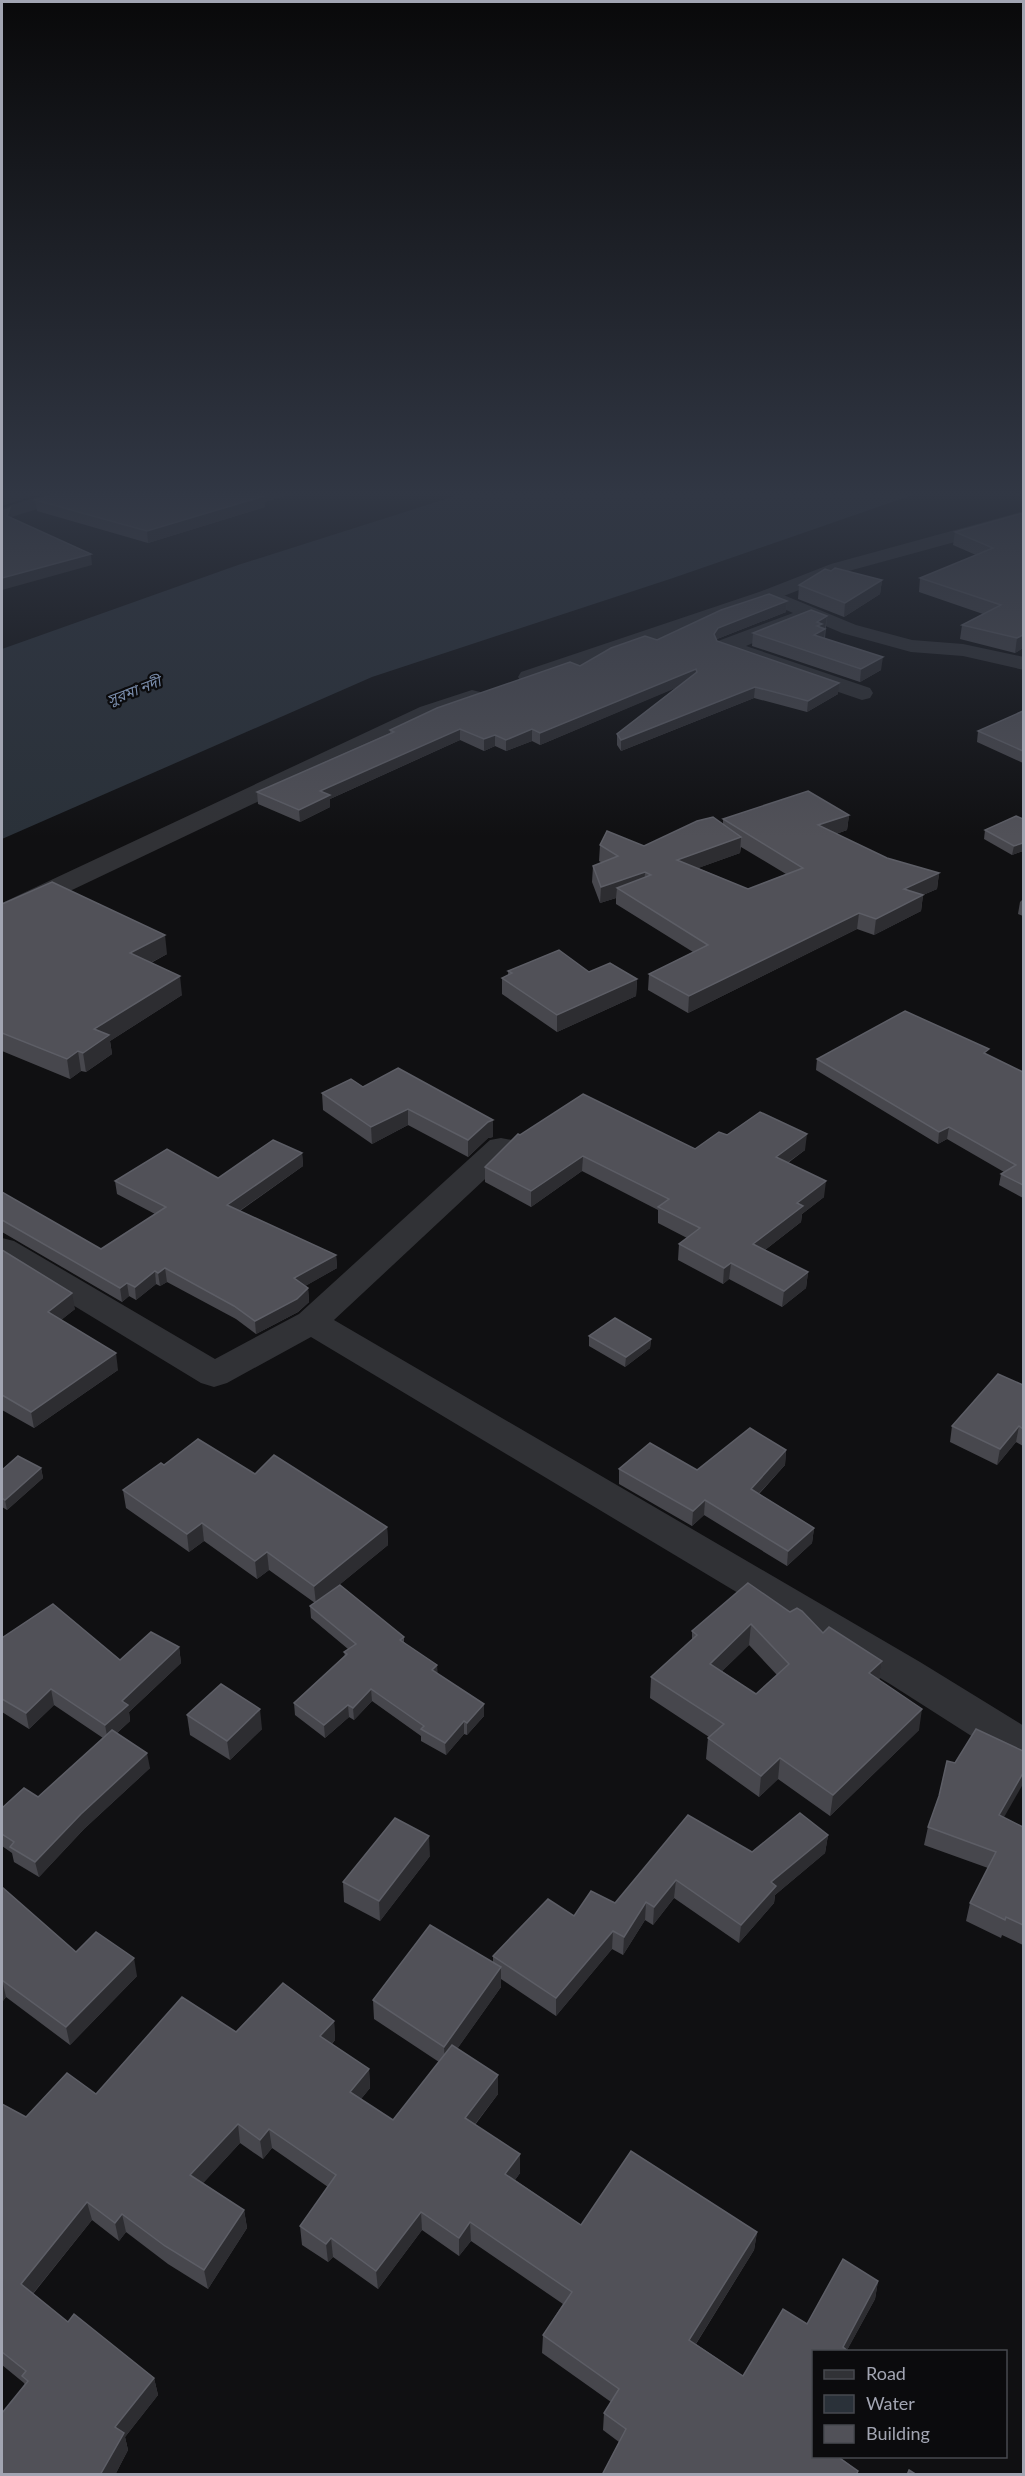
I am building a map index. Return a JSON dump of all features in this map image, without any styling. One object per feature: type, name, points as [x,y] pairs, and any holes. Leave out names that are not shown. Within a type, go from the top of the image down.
[{"type":"street","points":[[2,913],[428,712],[735,606]]},
{"type":"street","points":[[793,606],[849,630],[911,646],[963,650],[998,656],[1023,664]]},
{"type":"street","points":[[809,613],[726,646],[862,693]]},
{"type":"street","points":[[2,1248],[214,1375],[311,1322],[501,1147]]},
{"type":"street","points":[[311,1322],[905,1672],[1023,1748]]},
{"type":"water","name":"সুরমা নদী","points":[[124,606],[589,606],[372,677],[2,839],[2,649]]},
{"type":"building","points":[[734,606],[775,606],[718,628],[714,634],[717,641],[839,683],[808,701],[755,687],[621,740],[617,734],[697,672],[696,669],[540,733],[532,729],[506,740],[495,735],[484,739],[460,729],[320,791],[330,795],[299,810],[257,792],[394,732],[390,730],[437,708],[570,662],[580,666],[611,648],[645,636],[657,640]]},
{"type":"building","points":[[1000,606],[1023,606],[1023,635],[1017,638],[962,625]]},
{"type":"building","points":[[811,610],[827,616],[817,622],[822,624],[817,626],[825,629],[814,635],[883,657],[861,669],[753,633]]},
{"type":"building","points":[[1023,711],[1023,751],[978,731]]},
{"type":"building","points":[[808,791],[849,815],[818,825],[887,858],[939,873],[904,889],[923,895],[876,919],[859,913],[689,996],[649,974],[708,945],[617,888],[651,875],[645,872],[601,887],[593,866],[618,856],[600,845],[607,831],[644,846],[697,821],[713,817],[741,837],[677,860],[748,889],[803,868],[723,819]]},
{"type":"building","points":[[1016,816],[1023,819],[1023,843],[1014,846],[985,830]]},
{"type":"building","points":[[52,882],[165,935],[130,953],[180,976],[94,1029],[109,1035],[83,1053],[78,1051],[67,1059],[2,1033],[2,904]]},
{"type":"building","points":[[559,950],[589,972],[610,963],[637,979],[557,1015],[502,978],[512,973],[508,971]]},
{"type":"building","points":[[905,1011],[989,1049],[984,1053],[1023,1072],[1023,1185],[1001,1174],[1016,1165],[949,1127],[939,1132],[817,1059]]},
{"type":"building","points":[[398,1068],[493,1120],[468,1140],[408,1109],[371,1127],[322,1093],[351,1079],[363,1087]]},
{"type":"building","points":[[583,1094],[695,1149],[719,1132],[727,1135],[760,1112],[807,1134],[776,1157],[826,1181],[797,1203],[803,1206],[753,1244],[808,1272],[784,1291],[731,1263],[724,1268],[679,1244],[700,1228],[658,1207],[669,1199],[583,1156],[531,1191],[485,1167],[518,1134],[520,1135]]},
{"type":"building","points":[[273,1140],[302,1153],[227,1205],[336,1255],[294,1278],[308,1288],[297,1299],[255,1321],[234,1306],[165,1268],[158,1273],[155,1271],[135,1287],[127,1283],[120,1288],[2,1220],[2,1192],[101,1249],[166,1207],[115,1181],[167,1149],[218,1178]]},
{"type":"building","points":[[2,1250],[72,1293],[48,1312],[116,1353],[31,1412],[2,1395]]},
{"type":"building","points":[[615,1318],[651,1339],[626,1357],[589,1336]]},
{"type":"building","points":[[998,1374],[1023,1385],[1023,1429],[1019,1426],[1000,1449],[952,1426]]},
{"type":"building","points":[[750,1428],[786,1450],[751,1489],[814,1528],[788,1551],[705,1500],[693,1511],[619,1469],[650,1443],[697,1470]]},
{"type":"building","points":[[198,1439],[255,1474],[274,1455],[387,1527],[314,1586],[267,1552],[255,1561],[202,1523],[187,1534],[123,1490],[161,1463],[164,1465]]},
{"type":"building","points":[[18,1456],[41,1468],[5,1500],[2,1498],[2,1470]]},
{"type":"building","points":[[748,1583],[790,1612],[797,1608],[802,1611],[823,1633],[829,1627],[882,1661],[869,1673],[922,1709],[833,1795],[780,1758],[761,1776],[708,1738],[724,1724],[651,1677],[697,1635],[692,1631]],"holes":[[[751,1624],[789,1664],[756,1694],[710,1664]]]},
{"type":"building","points":[[340,1585],[404,1637],[400,1640],[437,1665],[432,1670],[484,1704],[467,1723],[464,1721],[445,1743],[421,1729],[424,1726],[371,1689],[353,1708],[348,1705],[324,1725],[294,1703],[347,1654],[344,1652],[356,1644],[310,1606]]},
{"type":"building","points":[[53,1604],[120,1660],[151,1632],[179,1647],[122,1701],[128,1705],[105,1725],[51,1689],[26,1713],[2,1699],[2,1638]]},
{"type":"building","points":[[221,1684],[260,1709],[227,1741],[187,1715]]},
{"type":"building","points":[[976,1729],[1023,1751],[1023,1773],[999,1815],[1023,1827],[1023,1925],[1006,1917],[1005,1920],[970,1903],[996,1852],[928,1827],[939,1796],[947,1761],[955,1763]]},
{"type":"building","points":[[112,1730],[147,1753],[81,1814],[35,1862],[10,1847],[14,1842],[2,1834],[2,1808],[24,1788],[38,1797]]},
{"type":"building","points":[[800,1813],[828,1835],[771,1882],[776,1886],[741,1925],[676,1880],[654,1907],[646,1902],[624,1937],[613,1931],[556,1998],[493,1956],[548,1899],[574,1916],[591,1891],[615,1903],[688,1815],[752,1852]]},
{"type":"building","points":[[395,1818],[429,1836],[379,1901],[343,1882]]},
{"type":"building","points":[[2,1887],[76,1952],[96,1932],[134,1958],[66,2027],[2,1980]]},
{"type":"building","points":[[430,1925],[501,1967],[444,2047],[373,2000]]},
{"type":"building","points":[[283,1983],[334,2021],[320,2036],[369,2069],[350,2092],[393,2120],[452,2045],[498,2075],[465,2118],[520,2154],[505,2174],[581,2225],[631,2151],[757,2232],[689,2340],[743,2376],[783,2309],[807,2324],[843,2259],[878,2281],[843,2347],[847,2350],[812,2350],[812,2458],[839,2458],[858,2471],[856,2475],[602,2475],[626,2429],[604,2413],[619,2389],[543,2335],[572,2292],[470,2222],[459,2238],[421,2212],[376,2271],[331,2238],[326,2244],[300,2226],[336,2175],[269,2129],[260,2140],[238,2124],[190,2175],[244,2210],[204,2270],[165,2246],[122,2214],[115,2223],[87,2202],[21,2284],[68,2322],[74,2314],[154,2378],[115,2427],[124,2433],[100,2475],[2,2475],[2,2413],[28,2381],[22,2376],[26,2371],[2,2352],[2,2104],[26,2117],[67,2073],[96,2094],[182,1997],[236,2032]]},
{"type":"building","points":[[909,2470],[917,2475],[907,2475]]}]
